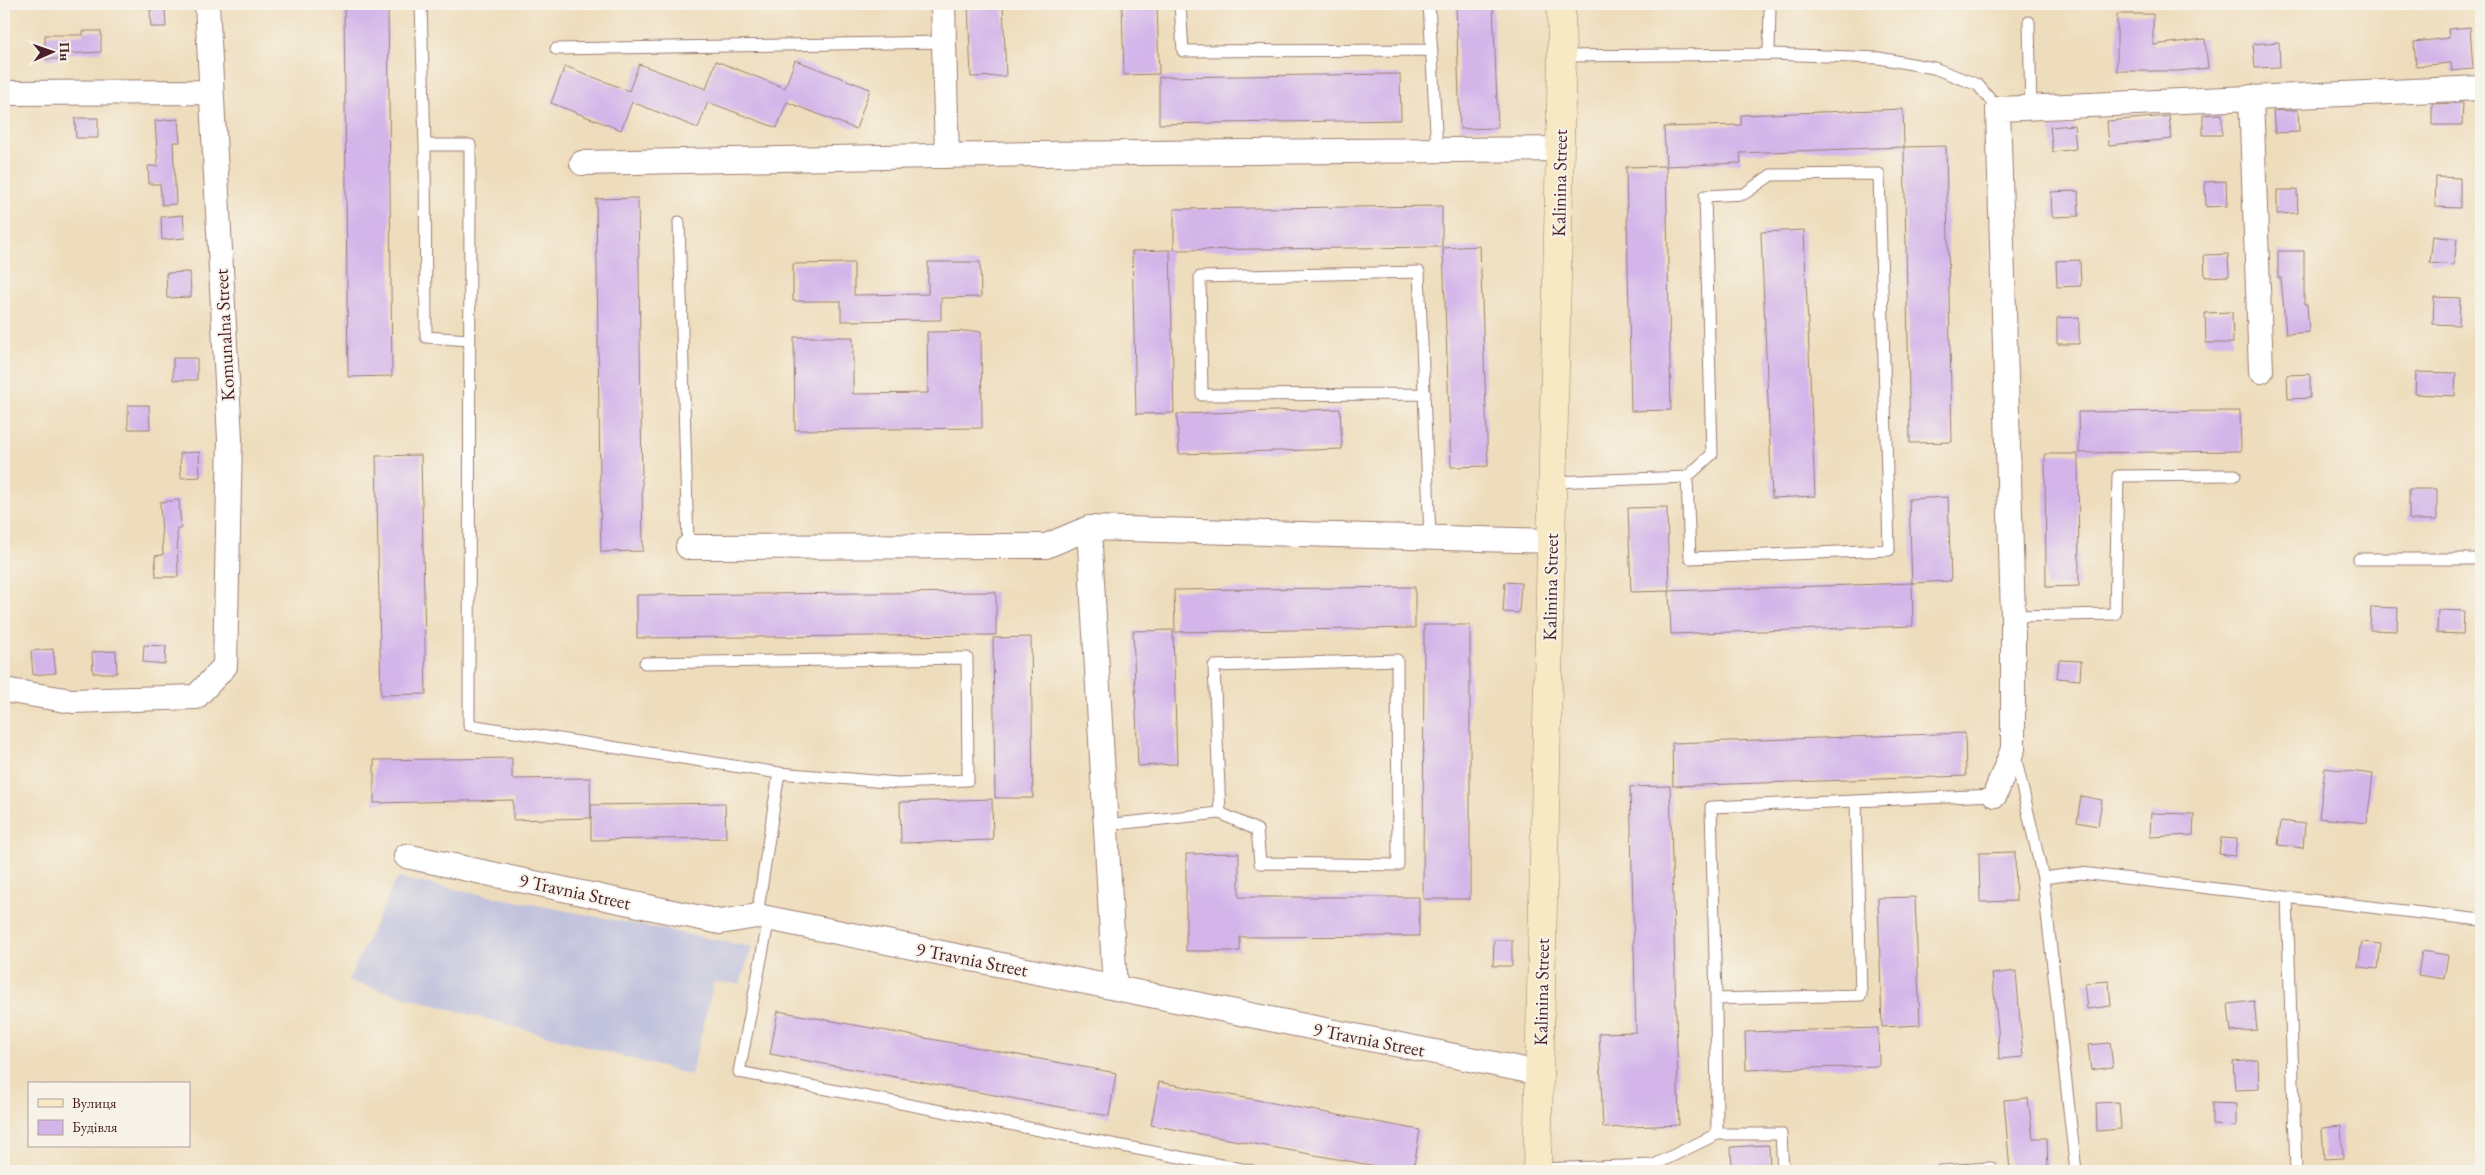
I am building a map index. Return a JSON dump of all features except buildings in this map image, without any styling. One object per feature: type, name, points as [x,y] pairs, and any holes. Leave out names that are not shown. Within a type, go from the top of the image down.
[{"type":"street","name":"Komunalna Street","points":[[4,690],[72,701],[196,697],[226,666],[230,439],[210,92],[207,4]]},
{"type":"street","points":[[942,4],[947,156]]},
{"type":"street","name":"Kalinina Street","points":[[1537,1170],[1562,56],[1561,4]]},
{"type":"street","points":[[1995,795],[2013,749],[2013,616],[1998,109],[2481,88]]},
{"type":"street","points":[[4,93],[210,92]]},
{"type":"street","points":[[2252,97],[2261,371]]},
{"type":"street","points":[[582,163],[947,156],[1559,149]]},
{"type":"street","points":[[1089,528],[1114,988]]},
{"type":"street","points":[[688,547],[1046,546],[1089,528],[1551,540]]},
{"type":"street","name":"9 Travnia Street","points":[[406,856],[720,922],[763,917],[1539,1073]]},
{"type":"lane","points":[[420,4],[426,145],[426,337],[470,340]]},
{"type":"lane","points":[[1180,4],[1183,52],[1432,50]]},
{"type":"lane","points":[[1430,4],[1437,150]]},
{"type":"lane","points":[[1768,54],[1770,4]]},
{"type":"lane","points":[[2029,22],[2031,109]]},
{"type":"lane","points":[[556,49],[944,42]]},
{"type":"lane","points":[[1562,56],[1768,54],[1879,58],[1934,68],[1978,85],[1998,109]]},
{"type":"lane","points":[[426,145],[470,145],[469,725],[779,773],[898,783],[968,780],[968,658],[645,663]]},
{"type":"lane","points":[[1552,482],[1687,477],[1712,454],[1705,196],[1744,194],[1771,175],[1879,174],[1889,550],[1690,558],[1687,477]]},
{"type":"lane","points":[[679,222],[688,547]]},
{"type":"lane","points":[[1425,394],[1202,395],[1200,277],[1419,272],[1425,394],[1430,537]]},
{"type":"lane","points":[[2013,616],[2115,614],[2118,476],[2235,475]]},
{"type":"lane","points":[[2360,559],[2481,558]]},
{"type":"lane","points":[[1105,824],[1220,813],[1257,830],[1260,863],[1398,865],[1397,660],[1214,666],[1220,813]]},
{"type":"lane","points":[[2013,749],[2043,878],[2076,1171]]},
{"type":"lane","points":[[779,773],[763,917],[739,1072],[1252,1171]]},
{"type":"lane","points":[[1718,1134],[1710,807],[1995,795]]},
{"type":"lane","points":[[1716,999],[1861,995],[1856,801]]},
{"type":"lane","points":[[2043,878],[2080,873],[2481,920]]},
{"type":"lane","points":[[2287,898],[2296,1171]]},
{"type":"lane","points":[[1537,1170],[1654,1165],[1718,1134],[1781,1134],[1783,1171]]},
{"type":"lane","points":[[1940,1171],[1992,1168]]},
{"type":"shaded area","points":[[397,878],[752,947],[740,984],[714,982],[691,1075],[348,981]]}]
